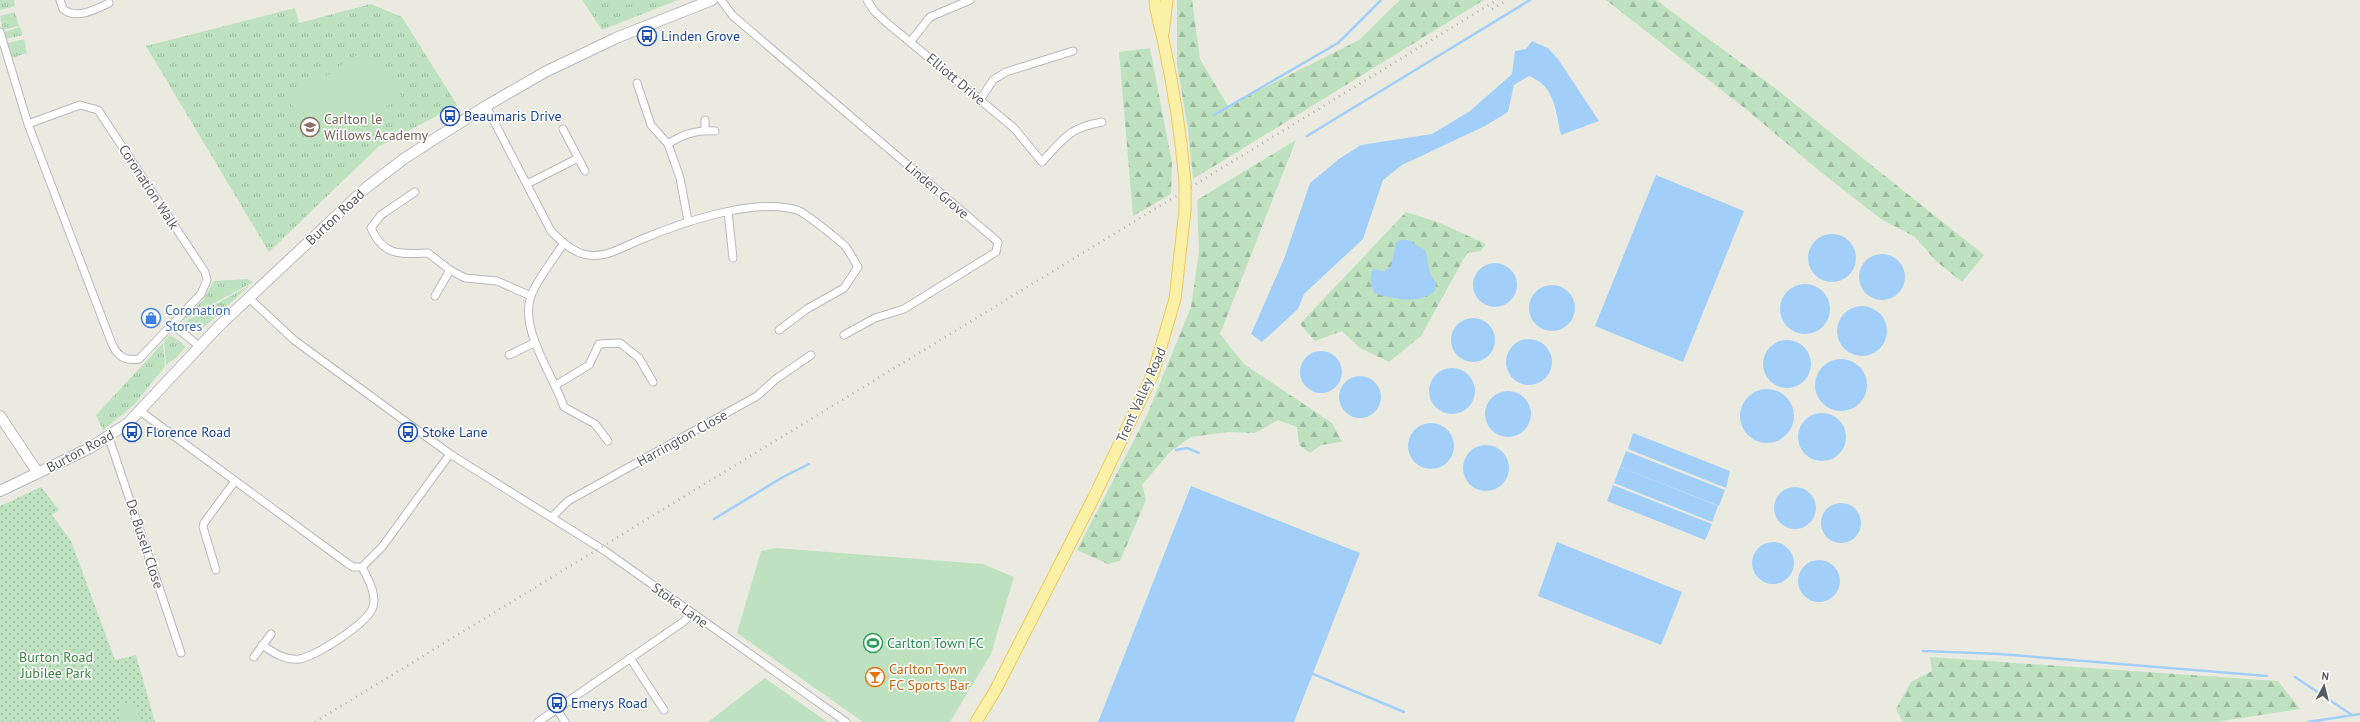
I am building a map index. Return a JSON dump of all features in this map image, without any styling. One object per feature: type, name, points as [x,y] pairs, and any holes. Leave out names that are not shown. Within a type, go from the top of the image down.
[{"type":"main road","name":"Trent Valley Road","points":[[976,722],[996,689],[1100,485],[1153,374],[1164,344],[1175,299],[1185,210],[1185,182],[1182,154],[1162,38],[1156,18],[1155,0]]},
{"type":"main road","name":"Trent Valley Road","points":[[1162,38],[1167,0]]},
{"type":"street","points":[[60,0],[63,9],[72,13],[91,12],[109,2]]},
{"type":"street","name":"Burton Road","points":[[0,491],[105,439],[128,423],[199,346],[249,298],[367,187],[405,158],[486,106],[545,72],[609,42],[712,0]]},
{"type":"street","name":"Linden Grove","points":[[721,0],[734,16],[998,242],[996,252],[904,309],[875,318],[844,335]]},
{"type":"street","name":"Elliott Drive","points":[[866,0],[878,15],[1014,128],[1042,162],[1066,135],[1081,126],[1102,122]]},
{"type":"street","points":[[910,41],[930,16],[970,0]]},
{"type":"street","name":"Coronation Walk","points":[[0,32],[28,124],[117,353],[126,360],[139,360],[201,294],[207,280],[205,272],[101,114],[93,108],[80,105],[28,124]]},
{"type":"street","points":[[980,100],[993,80],[1006,72],[1073,50]]},
{"type":"street","points":[[637,83],[651,125],[668,144],[680,178],[688,221]]},
{"type":"street","points":[[486,106],[551,231],[563,244],[583,254],[611,254],[640,240],[688,221],[728,212],[762,206],[798,210],[846,247],[858,267],[844,288],[807,309],[779,330]]},
{"type":"street","points":[[705,120],[705,130]]},
{"type":"street","points":[[563,129],[585,171]]},
{"type":"street","points":[[668,144],[680,136],[705,130],[715,131]]},
{"type":"street","points":[[527,184],[578,158]]},
{"type":"street","points":[[415,192],[381,215],[371,228],[377,242],[398,254],[428,253],[450,270],[465,278],[497,281],[531,296]]},
{"type":"street","points":[[728,212],[733,258]]},
{"type":"street","points":[[563,244],[531,296],[528,316],[534,343],[556,385],[564,407],[594,424],[608,442]]},
{"type":"street","points":[[435,296],[450,270]]},
{"type":"street","name":"Stoke Lane","points":[[249,298],[294,340],[450,454],[605,551],[691,614],[846,722]]},
{"type":"street","points":[[173,325],[199,346]]},
{"type":"street","points":[[509,356],[534,343]]},
{"type":"street","points":[[556,385],[589,365],[599,344],[620,343],[639,358],[653,382]]},
{"type":"street","name":"Harrington Close","points":[[552,517],[568,501],[757,396],[776,379],[810,355]]},
{"type":"street","points":[[140,411],[353,567],[362,567],[382,547],[450,454]]},
{"type":"street","points":[[0,416],[38,473]]},
{"type":"street","name":"De Buseli Close","points":[[105,439],[110,441],[181,653]]},
{"type":"street","points":[[216,570],[203,527],[208,517],[235,481]]},
{"type":"street","points":[[262,645],[284,658],[299,659],[341,637],[360,624],[373,607],[374,597],[362,567]]},
{"type":"street","points":[[538,722],[683,622],[691,614]]},
{"type":"street","points":[[254,657],[271,634]]},
{"type":"street","points":[[630,658],[664,710]]},
{"type":"street","points":[[556,709],[565,722]]},
{"type":"green space","points":[[0,0],[14,0],[15,6],[0,10]]},
{"type":"green space","points":[[582,0],[678,0],[602,30]]},
{"type":"green space","points":[[606,0],[653,0],[626,5]]},
{"type":"green space","points":[[1177,0],[1192,0],[1200,59],[1228,106],[1359,40],[1400,0],[1484,0],[1193,179],[1188,129],[1177,64]]},
{"type":"green space","points":[[1606,0],[1656,0],[1775,88],[1984,255],[1962,282],[1936,261],[1915,237],[1881,219],[1827,177],[1747,110]]},
{"type":"green space","name":"Carlton le Willows Academy","points":[[371,4],[402,17],[457,105],[378,147],[269,252],[146,46],[295,8],[299,23]]},
{"type":"green space","points":[[15,12],[19,26],[3,30],[0,16]]},
{"type":"green space","points":[[20,27],[23,35],[6,39],[4,32]]},
{"type":"green space","points":[[24,39],[27,53],[12,58],[8,43]]},
{"type":"green space","points":[[367,48],[401,96],[324,148],[289,101]]},
{"type":"green space","points":[[1150,48],[1172,163],[1171,194],[1133,216],[1119,52]]},
{"type":"green space","points":[[1296,140],[1220,334],[1244,364],[1332,423],[1342,442],[1321,445],[1310,453],[1299,445],[1297,427],[1278,420],[1255,433],[1228,432],[1191,437],[1170,452],[1142,485],[1146,500],[1120,561],[1108,564],[1077,550],[1147,415],[1191,307],[1199,252],[1197,200]]},
{"type":"green space","points":[[1406,212],[1440,223],[1486,244],[1481,251],[1467,253],[1421,336],[1389,362],[1360,348],[1342,331],[1315,341],[1300,324]]},
{"type":"green space","points":[[247,279],[253,282],[182,321],[203,300],[214,281]]},
{"type":"green space","points":[[250,285],[200,331],[192,331],[183,323]]},
{"type":"green space","points":[[170,335],[182,343],[185,347],[177,357],[166,365],[164,341]]},
{"type":"green space","points":[[163,343],[165,366],[134,405],[103,430],[96,415]]},
{"type":"green space","name":"Burton Road Jubilee Park","points":[[41,487],[59,510],[52,515],[71,541],[115,660],[136,655],[155,722],[0,722],[0,506]]},
{"type":"green space","name":"Carlton Town FC","points":[[777,548],[983,564],[1014,577],[991,654],[950,722],[863,722],[737,633],[761,551]]},
{"type":"green space","points":[[1930,657],[2278,681],[2300,709],[2216,722],[1903,722],[1896,709],[1911,682],[1932,671]]},
{"type":"green space","points":[[765,678],[827,722],[708,722]]},
{"type":"green space","points":[[120,703],[136,704],[140,722],[119,722]]},
{"type":"water","points":[[1532,41],[1548,48],[1558,59],[1599,121],[1561,135],[1553,100],[1545,86],[1529,76],[1514,85],[1508,112],[1485,126],[1402,165],[1383,180],[1363,239],[1304,294],[1298,309],[1262,342],[1251,334],[1284,259],[1310,183],[1339,159],[1361,145],[1432,134],[1470,111],[1512,74],[1515,51],[1526,49]]},
{"type":"water","points":[[1656,175],[1744,211],[1683,362],[1595,326]]},
{"type":"water","points":[[1827,234],[1837,234],[1849,241],[1856,253],[1856,263],[1849,275],[1837,282],[1827,282],[1819,278],[1812,271],[1808,263],[1808,253],[1812,245],[1819,238]]},
{"type":"water","points":[[1404,239],[1426,251],[1430,274],[1436,283],[1435,291],[1421,298],[1406,300],[1374,293],[1370,281],[1373,269],[1384,271],[1391,267],[1396,242]]},
{"type":"water","points":[[1887,254],[1899,260],[1904,268],[1904,286],[1899,294],[1891,299],[1877,300],[1865,294],[1860,286],[1859,272],[1865,260],[1873,255]]},
{"type":"water","points":[[1491,263],[1499,263],[1504,264],[1511,269],[1516,276],[1516,294],[1511,301],[1504,306],[1491,307],[1483,304],[1476,297],[1473,289],[1473,281],[1476,273],[1483,266]]},
{"type":"water","points":[[1805,284],[1814,286],[1825,295],[1830,309],[1828,318],[1819,329],[1805,334],[1796,332],[1785,323],[1780,309],[1782,300],[1791,289]]},
{"type":"water","points":[[1552,285],[1565,289],[1571,295],[1575,308],[1571,321],[1565,327],[1552,331],[1539,327],[1533,321],[1529,308],[1533,295],[1539,289]]},
{"type":"water","points":[[1862,306],[1871,308],[1882,317],[1887,331],[1885,340],[1876,351],[1862,356],[1853,354],[1842,345],[1837,331],[1839,322],[1848,311]]},
{"type":"water","points":[[1469,318],[1477,318],[1482,319],[1489,324],[1494,331],[1494,349],[1489,356],[1482,361],[1469,362],[1461,359],[1454,352],[1451,344],[1451,336],[1454,328],[1461,321]]},
{"type":"water","points":[[1525,339],[1533,339],[1542,343],[1548,349],[1552,362],[1548,375],[1542,381],[1533,385],[1525,385],[1516,381],[1510,375],[1506,366],[1506,358],[1510,349],[1516,343]]},
{"type":"water","points":[[1787,340],[1796,342],[1804,347],[1809,355],[1811,364],[1809,373],[1804,381],[1796,386],[1787,388],[1778,386],[1770,381],[1765,373],[1763,364],[1765,355],[1770,347],[1778,342]]},
{"type":"water","points":[[1321,351],[1336,357],[1342,372],[1336,387],[1321,393],[1306,387],[1300,372],[1306,357]]},
{"type":"water","points":[[1841,359],[1851,361],[1859,367],[1865,375],[1867,385],[1865,395],[1859,403],[1851,409],[1841,411],[1831,409],[1823,403],[1817,395],[1815,385],[1817,375],[1823,367],[1831,361]]},
{"type":"water","points":[[1452,368],[1465,372],[1471,378],[1475,391],[1471,404],[1465,410],[1452,414],[1439,410],[1433,404],[1429,391],[1433,378],[1439,372]]},
{"type":"water","points":[[1356,376],[1364,376],[1372,379],[1378,385],[1381,397],[1378,409],[1372,415],[1364,418],[1356,418],[1348,415],[1342,409],[1339,401],[1339,393],[1342,385],[1348,379]]},
{"type":"water","points":[[1762,389],[1772,389],[1782,393],[1790,401],[1794,411],[1794,421],[1790,431],[1782,439],[1772,443],[1762,443],[1752,439],[1744,431],[1740,421],[1740,411],[1744,401],[1752,393]]},
{"type":"water","points":[[1503,391],[1513,391],[1521,395],[1527,401],[1531,409],[1531,419],[1527,427],[1521,433],[1513,437],[1503,437],[1495,433],[1489,427],[1485,419],[1485,409],[1489,401],[1495,395]]},
{"type":"water","points":[[1817,413],[1827,413],[1839,420],[1846,432],[1846,442],[1839,454],[1827,461],[1817,461],[1809,457],[1802,450],[1798,442],[1798,432],[1802,424],[1809,417]]},
{"type":"water","points":[[1431,423],[1444,427],[1450,433],[1454,446],[1450,459],[1444,465],[1431,469],[1418,465],[1412,459],[1408,446],[1412,433],[1418,427]]},
{"type":"water","points":[[1633,433],[1730,471],[1726,488],[1628,449]]},
{"type":"water","points":[[1486,445],[1499,449],[1505,455],[1509,468],[1505,481],[1499,487],[1486,491],[1473,487],[1467,481],[1463,468],[1467,455],[1473,449]]},
{"type":"water","points":[[1626,451],[1725,490],[1719,506],[1620,467]]},
{"type":"water","points":[[1620,467],[1718,506],[1712,522],[1614,483]]},
{"type":"water","points":[[1613,485],[1712,524],[1705,540],[1607,501]]},
{"type":"water","points":[[1191,486],[1360,553],[1294,722],[1098,722]]},
{"type":"water","points":[[1795,487],[1810,493],[1816,508],[1810,523],[1795,529],[1780,523],[1774,508],[1780,493]]},
{"type":"water","points":[[1845,503],[1852,506],[1858,512],[1861,523],[1860,531],[1852,540],[1845,543],[1837,543],[1830,540],[1822,531],[1821,519],[1824,512],[1833,504]]},
{"type":"water","points":[[1557,542],[1682,592],[1661,645],[1538,596]]},
{"type":"water","points":[[1769,542],[1777,542],[1788,548],[1794,559],[1794,567],[1788,578],[1777,584],[1769,584],[1758,578],[1752,567],[1752,559],[1758,548]]},
{"type":"water","points":[[1815,560],[1823,560],[1834,566],[1840,577],[1840,585],[1834,596],[1823,602],[1815,602],[1804,596],[1798,585],[1798,577],[1804,566]]},
{"type":"waterway","points":[[1214,115],[1338,43],[1381,0]]},
{"type":"waterway","points":[[1307,136],[1530,0]]},
{"type":"waterway","points":[[1176,450],[1187,448],[1199,453]]},
{"type":"waterway","points":[[714,519],[783,477],[809,464]]},
{"type":"waterway","points":[[1923,651],[2000,654],[2267,676]]},
{"type":"waterway","points":[[1313,674],[1404,712]]},
{"type":"waterway","points":[[2295,677],[2352,715]]},
{"type":"waterway","points":[[2308,722],[2360,714]]},
{"type":"railway","points":[[315,722],[1497,0]]},
{"type":"railway","points":[[1492,9],[1507,0]]},
{"type":"place","name":"Linden Grove","points":[[647,36]]},
{"type":"place","name":"Beaumaris Drive","points":[[450,116]]},
{"type":"place","name":"Carlton le Willows Academy","points":[[310,127]]},
{"type":"place","name":"Coronation Stores","points":[[151,318]]},
{"type":"place","name":"Florence Road","points":[[132,432]]},
{"type":"place","name":"Stoke Lane","points":[[408,432]]},
{"type":"place","name":"Carlton Town FC","points":[[873,643]]},
{"type":"place","name":"Carlton Town FC Sports Bar","points":[[875,677]]},
{"type":"place","name":"Emerys Road","points":[[557,703]]}]
